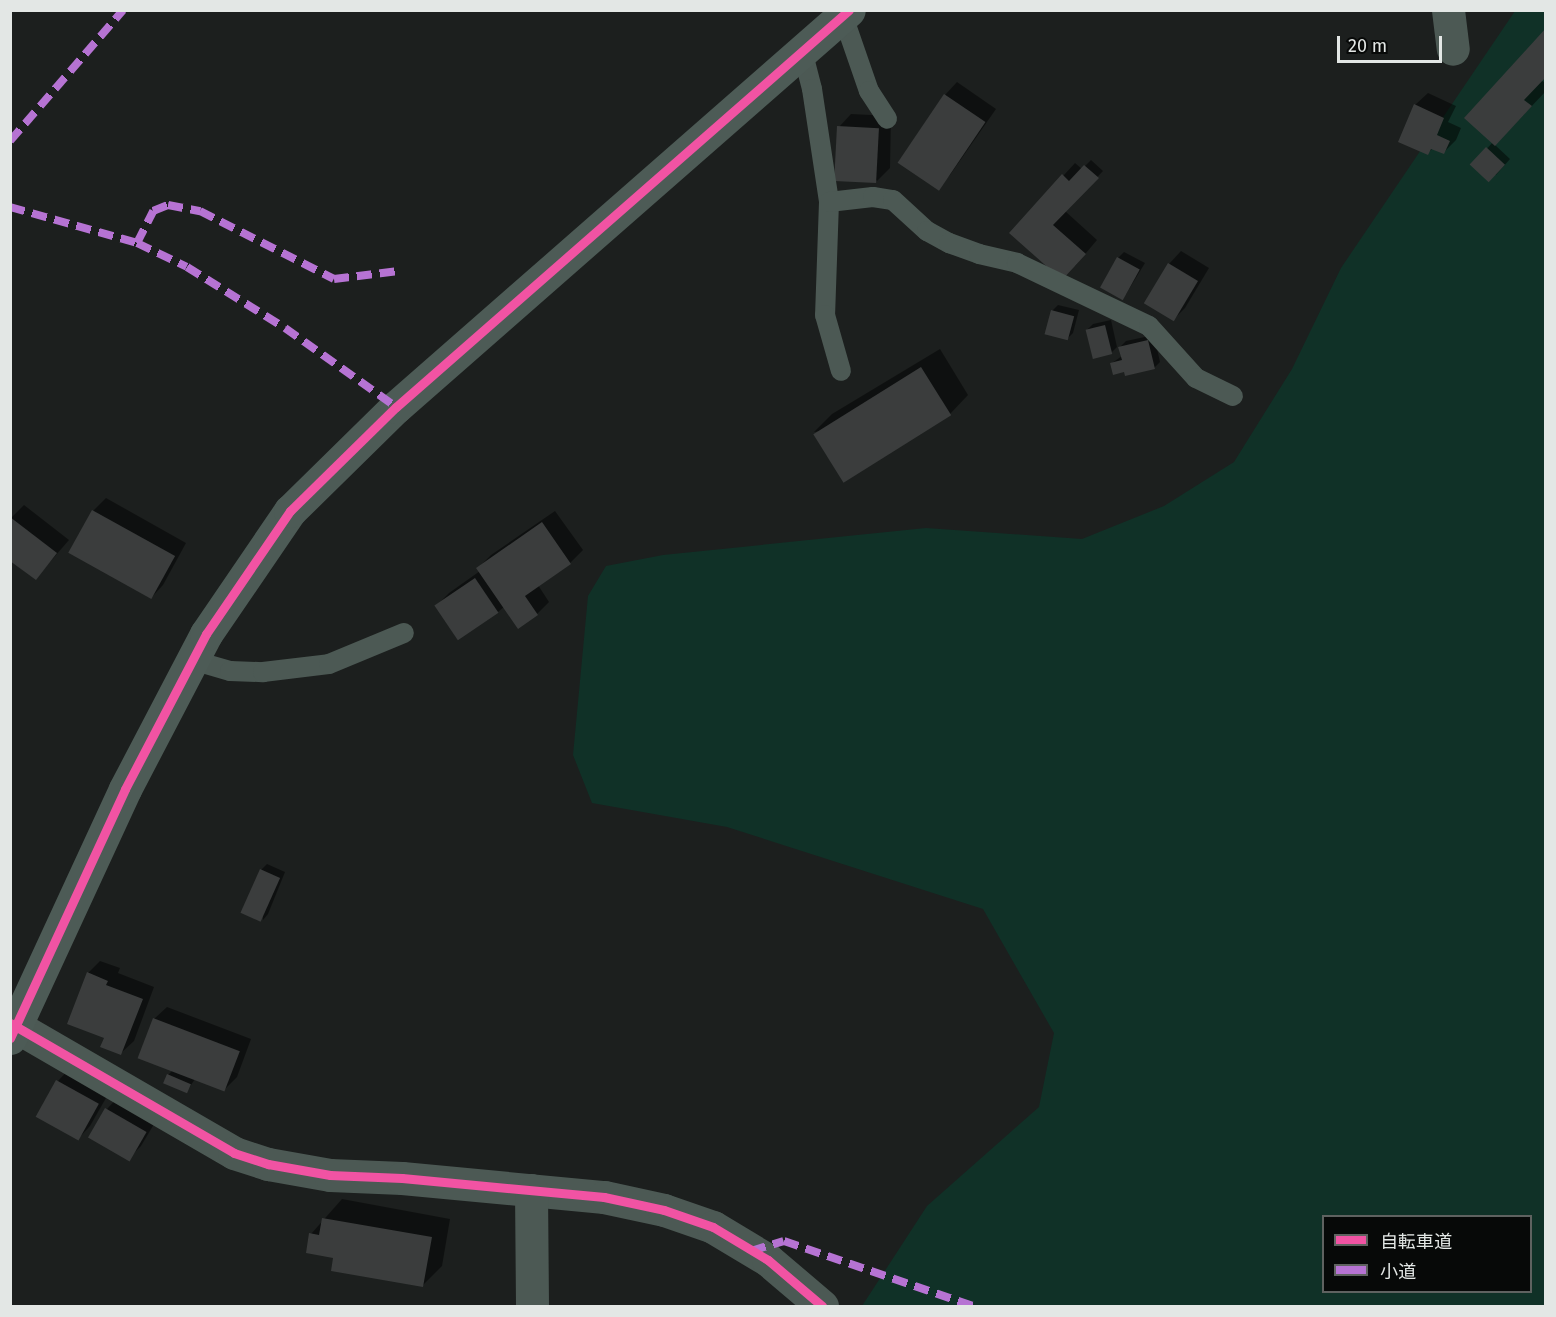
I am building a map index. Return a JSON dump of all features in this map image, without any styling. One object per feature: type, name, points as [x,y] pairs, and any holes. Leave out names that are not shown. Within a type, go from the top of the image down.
[{"type":"street","points":[[1448,10],[1453,49]]},
{"type":"street","points":[[822,1306],[768,1260],[713,1227],[664,1210],[604,1197],[330,1175],[268,1164],[234,1153],[13,1030],[120,799],[192,660],[236,588],[290,511],[353,447],[552,268],[846,13]]},
{"type":"street","points":[[531,1190],[532,1306]]},
{"type":"lane","points":[[846,13],[869,91],[887,119]]},
{"type":"lane","points":[[802,51],[812,89],[830,202],[825,315],[841,371]]},
{"type":"lane","points":[[830,202],[873,197],[893,200],[927,231],[949,243],[979,254],[1017,263],[1149,326],[1196,378],[1233,396]]},
{"type":"lane","points":[[192,660],[230,671],[263,672],[328,664],[404,633]]},
{"type":"green space","points":[[1515,11],[1545,11],[1545,1306],[862,1306],[927,1206],[1039,1107],[1054,1033],[983,909],[727,827],[592,803],[573,755],[588,596],[606,566],[663,555],[926,528],[1082,539],[1164,506],[1234,462],[1292,369],[1341,268]]},
{"type":"building","points":[[1546,28],[1546,77],[1524,100],[1532,106],[1495,146],[1464,118]]},
{"type":"building","points":[[944,94],[985,122],[939,191],[898,163]]},
{"type":"building","points":[[1414,104],[1444,118],[1437,135],[1450,141],[1444,154],[1431,149],[1428,155],[1398,142]]},
{"type":"building","points":[[837,126],[879,128],[876,183],[834,181]]},
{"type":"building","points":[[1486,147],[1505,165],[1489,182],[1470,165]]},
{"type":"building","points":[[1084,165],[1099,178],[1053,225],[1086,254],[1062,280],[1009,233],[1062,174],[1069,181]]},
{"type":"building","points":[[1117,257],[1140,270],[1123,300],[1100,288]]},
{"type":"building","points":[[1168,263],[1198,281],[1174,321],[1144,303]]},
{"type":"building","points":[[1051,310],[1074,316],[1068,340],[1045,334]]},
{"type":"building","points":[[1105,325],[1112,354],[1093,359],[1086,330]]},
{"type":"building","points":[[1148,340],[1155,369],[1125,376],[1124,372],[1113,375],[1110,363],[1122,360],[1118,347]]},
{"type":"building","points":[[921,367],[951,415],[844,483],[813,434]]},
{"type":"building","points":[[92,510],[175,556],[151,599],[68,553]]},
{"type":"building","points":[[10,517],[57,553],[36,580],[10,561]]},
{"type":"building","points":[[542,522],[571,564],[525,596],[538,615],[518,629],[476,568]]},
{"type":"building","points":[[475,578],[498,613],[458,640],[434,605]]},
{"type":"building","points":[[260,869],[280,878],[261,922],[240,913]]},
{"type":"building","points":[[87,972],[108,981],[106,985],[143,999],[121,1055],[100,1047],[104,1038],[67,1024]]},
{"type":"building","points":[[153,1018],[240,1051],[224,1091],[138,1058]]},
{"type":"building","points":[[167,1074],[191,1084],[187,1093],[163,1083]]},
{"type":"building","points":[[56,1080],[99,1104],[78,1140],[36,1117]]},
{"type":"building","points":[[105,1108],[147,1132],[130,1161],[88,1137]]},
{"type":"building","points":[[322,1218],[432,1237],[423,1287],[331,1271],[333,1258],[306,1253],[309,1233],[319,1235]]},
{"type":"marked path","points":[[10,141],[123,10]]},
{"type":"marked path","points":[[137,243],[153,211],[168,205],[200,211],[334,279],[399,271]]},
{"type":"marked path","points":[[10,207],[137,243],[187,267],[285,328],[396,407]]},
{"type":"marked path","points":[[751,1251],[784,1241],[973,1306]]},
{"type":"cycle path","points":[[10,1038],[125,789],[206,634],[290,511],[396,407],[849,10]]},
{"type":"cycle path","points":[[10,1023],[234,1153],[268,1164],[330,1175],[402,1178],[604,1197],[664,1210],[713,1227],[768,1260],[822,1306]]}]
